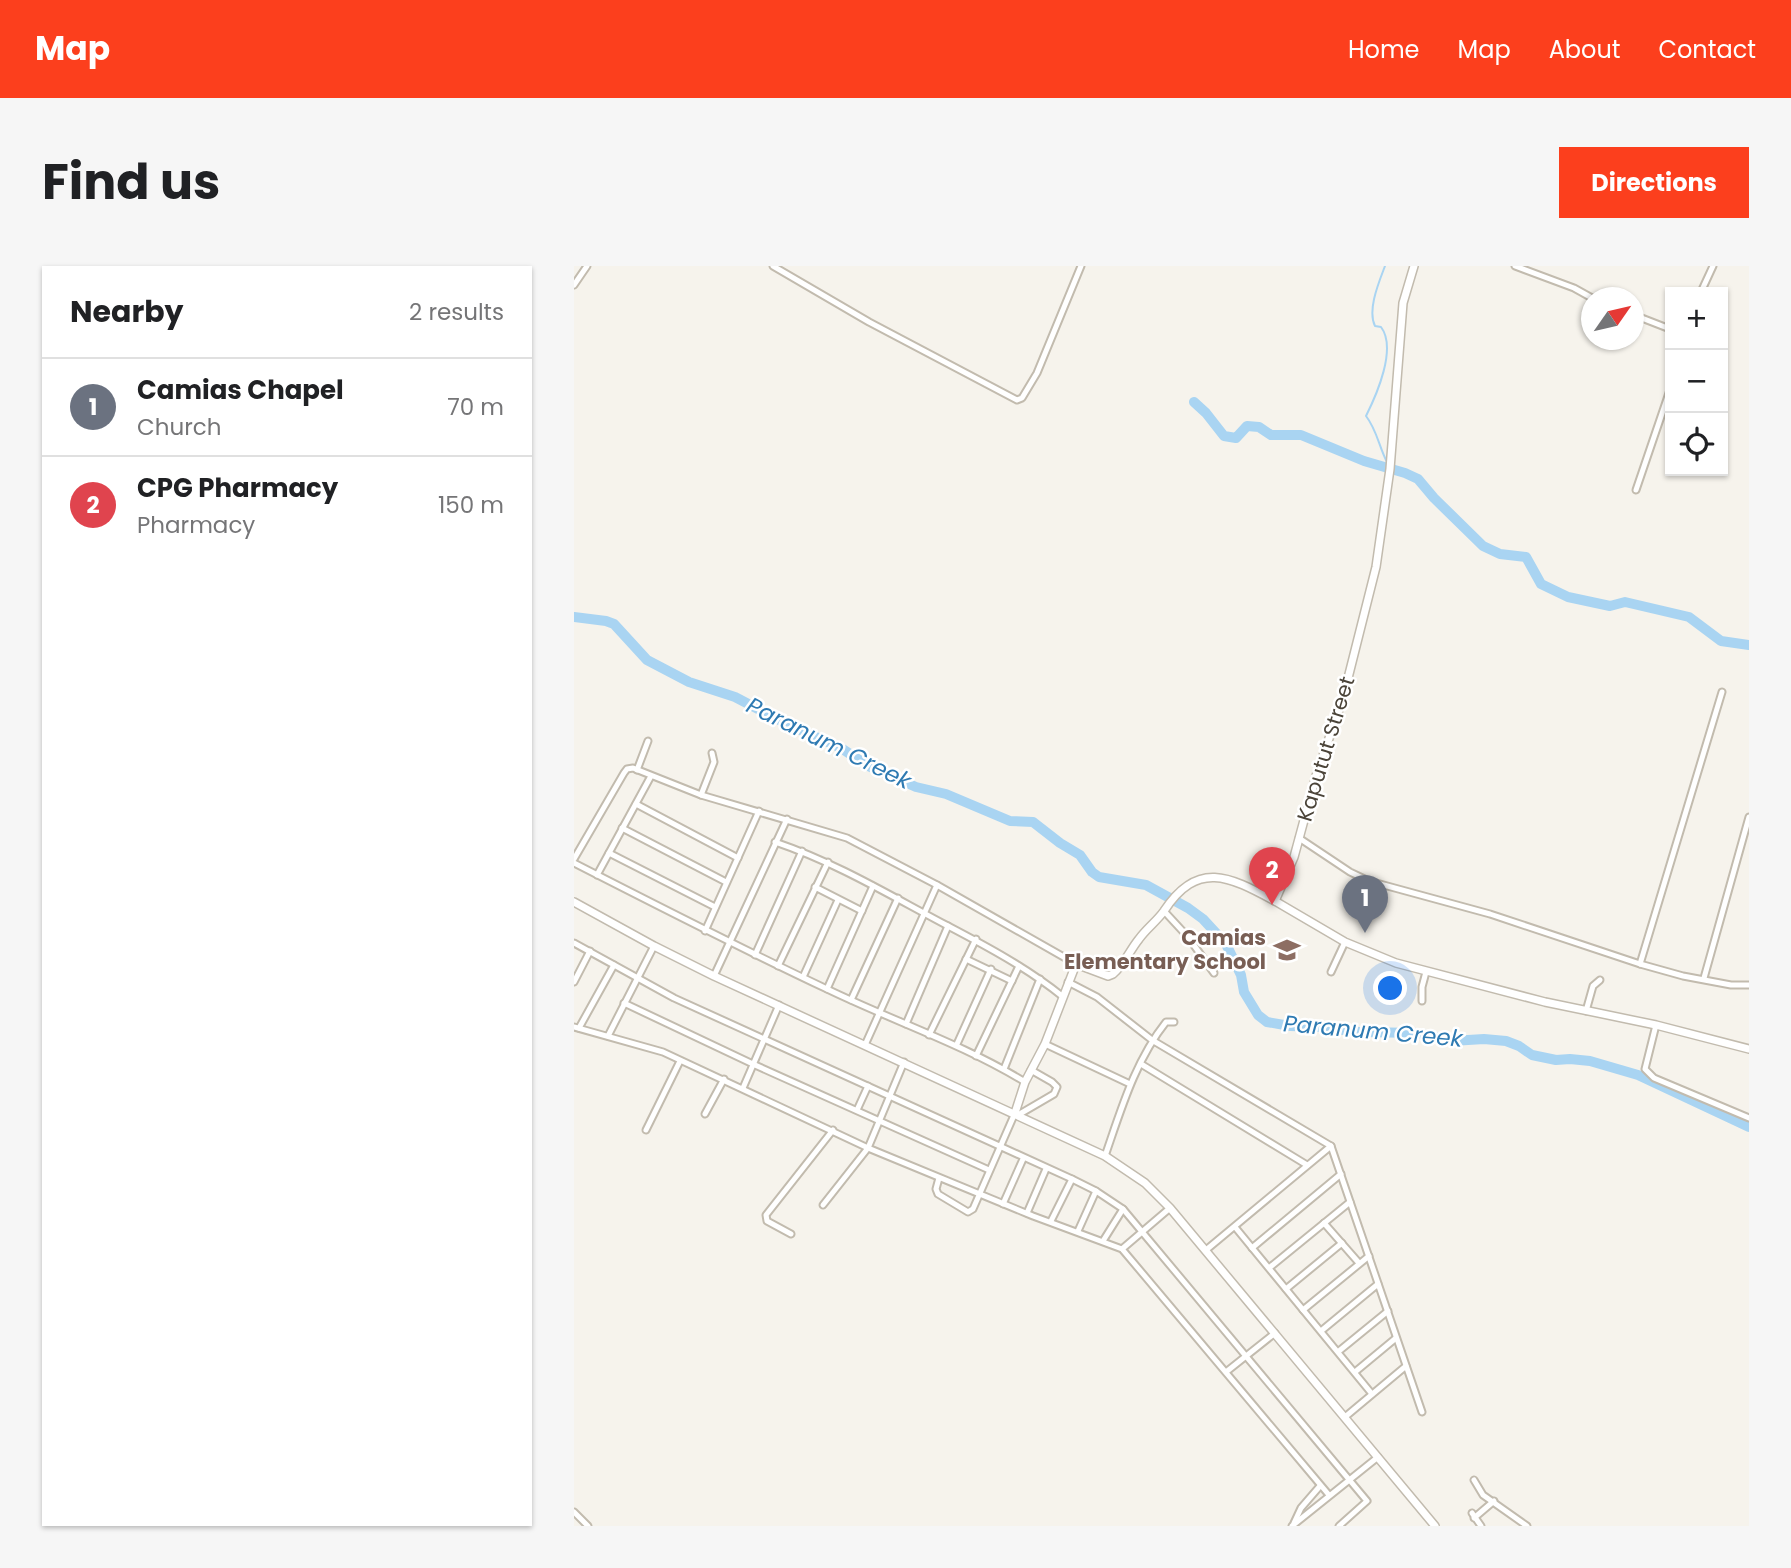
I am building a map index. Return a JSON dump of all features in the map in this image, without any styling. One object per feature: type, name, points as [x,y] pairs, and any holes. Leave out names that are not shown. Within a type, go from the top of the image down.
[{"type":"street","points":[[574,285],[586,266]]},
{"type":"street","points":[[773,266],[869,322],[1017,400],[1022,398],[1037,373],[1081,266]]},
{"type":"street","name":"Kaputut Street","points":[[1275,901],[1294,857],[1361,631],[1376,567],[1391,463],[1403,303],[1414,266]]},
{"type":"street","points":[[1515,266],[1581,292]]},
{"type":"street","points":[[1703,287],[1713,266]]},
{"type":"street","points":[[1644,319],[1665,327]]},
{"type":"street","points":[[1636,490],[1665,405]]},
{"type":"street","points":[[1640,964],[1722,692]]},
{"type":"street","points":[[637,769],[648,741]]},
{"type":"street","points":[[701,795],[714,762],[712,753]]},
{"type":"street","points":[[1025,1082],[957,1044],[929,1035],[705,931],[574,861],[627,769],[637,769],[701,795],[847,838],[937,885],[1076,964],[1108,976],[1113,974],[1175,894],[1195,881],[1219,876],[1237,881],[1345,942],[1396,963],[1749,1049]]},
{"type":"street","points":[[597,875],[651,776]]},
{"type":"street","points":[[635,804],[738,858]]},
{"type":"street","points":[[705,931],[759,811]]},
{"type":"street","points":[[1704,978],[1749,817]]},
{"type":"street","points":[[714,976],[787,819]]},
{"type":"street","points":[[622,828],[726,882]]},
{"type":"street","points":[[1299,838],[1368,881],[1490,914],[1683,976],[1731,985],[1749,985]]},
{"type":"street","points":[[775,842],[828,862],[976,939],[1062,996]]},
{"type":"street","points":[[755,955],[802,851]]},
{"type":"street","points":[[610,853],[715,907]]},
{"type":"street","points":[[778,966],[828,862]]},
{"type":"street","points":[[865,1045],[937,885]]},
{"type":"street","points":[[827,989],[873,886]]},
{"type":"street","points":[[815,887],[862,911]]},
{"type":"street","points":[[851,1000],[898,898]]},
{"type":"street","points":[[803,977],[838,900]]},
{"type":"street","points":[[574,902],[714,976],[1105,1156],[1145,1183],[1170,1208],[1276,1332],[1436,1526]]},
{"type":"street","points":[[1166,908],[1214,973]]},
{"type":"street","points":[[906,1024],[948,926]]},
{"type":"street","points":[[929,1035],[976,939]]},
{"type":"street","points":[[1331,972],[1345,942]]},
{"type":"street","points":[[574,943],[674,998],[1072,1179],[1123,1209],[1367,1501],[1339,1526]]},
{"type":"street","points":[[608,1036],[654,946]]},
{"type":"street","points":[[574,982],[590,951]]},
{"type":"street","points":[[966,959],[1012,981]]},
{"type":"street","points":[[939,1178],[936,1189],[938,1194],[968,1212],[973,1209],[1016,1114],[1025,1082],[1045,1044],[1076,964]]},
{"type":"street","points":[[614,965],[577,1028],[642,1044],[724,1079],[868,1148],[1003,1204],[1122,1249],[1329,1495]]},
{"type":"street","points":[[976,1056],[1019,966]]},
{"type":"street","points":[[957,1044],[991,970]]},
{"type":"street","points":[[1422,1000],[1426,972]]},
{"type":"street","points":[[1004,1069],[1040,979]]},
{"type":"street","points":[[1586,1011],[1593,986],[1600,980]]},
{"type":"street","points":[[1068,982],[1097,997],[1152,1040],[1331,1146],[1422,1412]]},
{"type":"street","points":[[624,1003],[878,1122],[989,1170]]},
{"type":"street","points":[[743,1088],[779,1005]]},
{"type":"street","points":[[1105,1156],[1130,1084],[1152,1040],[1166,1022],[1174,1022]]},
{"type":"street","points":[[1656,1025],[1646,1069],[1654,1078],[1749,1118]]},
{"type":"street","points":[[1045,1044],[1130,1084]]},
{"type":"street","points":[[646,1130],[680,1061]]},
{"type":"street","points":[[824,1205],[868,1148],[904,1062]]},
{"type":"street","points":[[1141,1064],[1307,1165]]},
{"type":"street","points":[[1016,1114],[1054,1094],[1057,1087],[1031,1070]]},
{"type":"street","points":[[705,1114],[724,1079]]},
{"type":"street","points":[[857,1110],[868,1086]]},
{"type":"street","points":[[791,1234],[767,1221],[766,1215],[832,1130]]},
{"type":"street","points":[[1206,1250],[1331,1146]]},
{"type":"street","points":[[1003,1204],[1023,1159]]},
{"type":"street","points":[[1027,1213],[1046,1169]]},
{"type":"street","points":[[1252,1248],[1341,1174]]},
{"type":"street","points":[[1051,1221],[1072,1179]]},
{"type":"street","points":[[1078,1231],[1096,1191]]},
{"type":"street","points":[[1269,1268],[1350,1202]]},
{"type":"street","points":[[1122,1249],[1170,1208]]},
{"type":"street","points":[[1103,1241],[1123,1209]]},
{"type":"street","points":[[1324,1223],[1359,1264]]},
{"type":"street","points":[[1235,1227],[1372,1394]]},
{"type":"street","points":[[1286,1289],[1342,1242]]},
{"type":"street","points":[[1303,1310],[1369,1256]]},
{"type":"street","points":[[1321,1331],[1378,1284]]},
{"type":"street","points":[[1339,1351],[1388,1311]]},
{"type":"street","points":[[1226,1372],[1276,1332]]},
{"type":"street","points":[[1355,1372],[1396,1338]]},
{"type":"street","points":[[1345,1417],[1406,1366]]},
{"type":"street","points":[[1293,1525],[1378,1457]]},
{"type":"street","points":[[1474,1480],[1480,1493],[1527,1526]]},
{"type":"street","points":[[1293,1525],[1298,1513],[1320,1486]]},
{"type":"street","points":[[1481,1526],[1473,1515],[1494,1502]]},
{"type":"street","points":[[574,1512],[588,1526]]},
{"type":"waterway","points":[[1385,266],[1372,312],[1375,326],[1381,327],[1385,336],[1386,359],[1380,384],[1366,416],[1387,462]]},
{"type":"waterway","points":[[1194,402],[1224,436],[1236,438],[1247,426],[1259,427],[1271,435],[1301,435],[1364,461],[1418,479],[1483,546],[1500,554],[1526,557],[1541,584],[1568,597],[1610,606],[1625,602],[1689,617],[1721,641],[1749,645]]},
{"type":"waterway","name":"Paranum Creek","points":[[574,617],[614,624],[647,660],[689,682],[735,697],[841,748],[868,766],[916,787],[946,794],[1010,821],[1033,822],[1080,855],[1099,877],[1146,885],[1188,908],[1203,919],[1226,944],[1241,975],[1244,992],[1258,1015],[1267,1022],[1359,1032],[1418,1033],[1452,1041],[1506,1041],[1532,1055],[1556,1060],[1590,1061],[1638,1075],[1749,1127]]},
{"type":"place","name":"CPG Pharmacy","points":[[1272,905]]},
{"type":"place","name":"Camias Chapel","points":[[1365,933]]},
{"type":"place","name":"Camias Elementary School","points":[[1287,950]]}]
